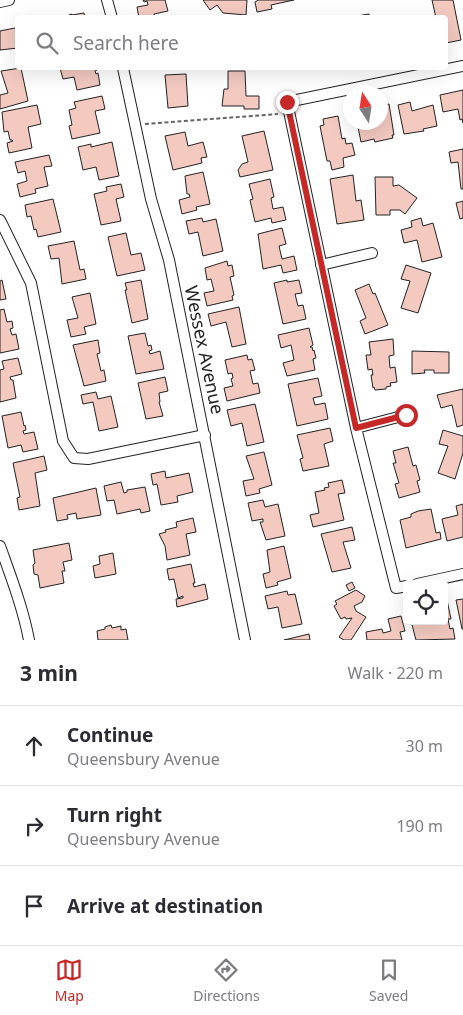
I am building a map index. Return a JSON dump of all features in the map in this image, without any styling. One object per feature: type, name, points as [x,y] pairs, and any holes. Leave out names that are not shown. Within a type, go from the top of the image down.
[{"type":"street","points":[[0,2],[9,0]]},
{"type":"street","points":[[107,0],[111,15]]},
{"type":"street","points":[[448,69],[463,66]]},
{"type":"street","name":"Wessex Avenue","points":[[123,70],[151,199],[169,260],[245,640]]},
{"type":"street","points":[[402,587],[356,428],[287,102],[443,70]]},
{"type":"street","points":[[0,220],[31,283],[63,441],[74,458],[88,459],[205,435]]},
{"type":"street","points":[[321,265],[372,252]]},
{"type":"street","points":[[356,428],[406,415]]},
{"type":"street","points":[[0,546],[12,586],[24,614],[29,640]]},
{"type":"street","points":[[435,580],[463,574]]},
{"type":"path","points":[[135,125],[290,113]]},
{"type":"building","points":[[143,0],[165,0],[168,11],[154,15],[138,15],[137,7],[148,5],[147,1],[144,2]]},
{"type":"building","points":[[203,0],[247,0],[246,15],[223,13],[217,5],[210,10]]},
{"type":"building","points":[[258,0],[294,0],[271,5],[272,9],[257,12],[255,2]]},
{"type":"building","points":[[432,0],[453,0],[461,40],[448,43],[448,15],[435,15]]},
{"type":"building","points":[[15,28],[15,48],[0,50],[0,31]]},
{"type":"building","points":[[21,70],[28,101],[0,109],[0,95],[8,93],[1,71]]},
{"type":"building","points":[[61,70],[97,70],[95,71],[96,74],[98,73],[100,85],[77,90],[74,77],[63,79]]},
{"type":"building","points":[[228,71],[245,71],[246,96],[259,96],[259,109],[244,109],[244,106],[222,106],[224,89],[228,89]]},
{"type":"building","points":[[186,74],[188,106],[168,108],[165,75]]},
{"type":"building","points":[[463,90],[463,123],[462,119],[460,120],[458,109],[443,112],[440,95]]},
{"type":"building","points":[[102,96],[105,109],[95,111],[100,133],[72,139],[69,126],[72,125],[69,110],[76,108],[74,102]]},
{"type":"building","points":[[410,102],[412,111],[433,105],[437,126],[423,129],[424,131],[404,134],[398,105]]},
{"type":"building","points":[[388,104],[393,138],[375,142],[374,139],[361,142],[359,130],[388,130]]},
{"type":"building","points":[[37,105],[41,124],[28,127],[32,148],[9,153],[7,143],[13,141],[10,140],[8,131],[4,132],[2,112]]},
{"type":"building","points":[[338,116],[342,139],[345,138],[346,144],[352,143],[355,155],[343,158],[344,167],[332,170],[330,161],[327,161],[320,126],[324,125],[323,119]]},
{"type":"building","points":[[264,131],[273,170],[240,177],[238,170],[242,164],[248,162],[242,136]]},
{"type":"building","points":[[185,132],[188,146],[203,142],[207,157],[201,158],[202,163],[173,170],[165,136]]},
{"type":"building","points":[[112,142],[119,176],[99,180],[96,167],[83,170],[78,147],[91,144],[91,147]]},
{"type":"building","points":[[463,149],[463,189],[461,189],[458,162],[451,163],[449,152]]},
{"type":"building","points":[[49,155],[52,166],[44,167],[48,186],[35,189],[36,193],[20,197],[17,184],[27,181],[25,171],[18,173],[15,162]]},
{"type":"building","points":[[203,172],[210,204],[196,207],[197,210],[182,214],[179,200],[190,197],[187,194],[185,176]]},
{"type":"building","points":[[353,175],[356,201],[361,200],[364,220],[337,224],[330,179]]},
{"type":"building","points":[[375,177],[393,177],[393,186],[399,185],[417,198],[405,214],[400,210],[390,210],[390,215],[376,215]]},
{"type":"building","points":[[270,179],[274,197],[271,198],[273,209],[283,207],[286,220],[272,223],[271,218],[255,222],[250,200],[253,199],[249,184]]},
{"type":"building","points":[[121,184],[124,197],[116,199],[121,221],[101,225],[94,194],[107,191],[106,187]]},
{"type":"building","points":[[53,199],[61,232],[38,237],[36,229],[34,230],[31,216],[27,217],[25,205]]},
{"type":"building","points":[[463,201],[463,218],[460,219],[456,203]]},
{"type":"building","points":[[202,218],[203,222],[216,219],[223,251],[203,256],[198,232],[189,234],[186,221]]},
{"type":"building","points":[[421,218],[423,226],[433,223],[442,257],[422,262],[417,240],[404,243],[401,230],[412,227],[411,221]]},
{"type":"building","points":[[282,228],[286,244],[279,246],[282,259],[294,256],[297,270],[283,273],[281,265],[263,269],[258,234]]},
{"type":"building","points":[[126,233],[131,255],[141,253],[145,270],[117,276],[108,237]]},
{"type":"building","points":[[74,241],[80,270],[84,269],[86,279],[62,284],[59,258],[51,259],[48,246]]},
{"type":"building","points":[[227,261],[228,266],[232,265],[234,276],[230,277],[234,295],[232,296],[233,300],[207,306],[204,293],[214,291],[211,279],[207,280],[205,268]]},
{"type":"building","points":[[406,265],[431,273],[418,313],[401,308],[410,281],[401,279]]},
{"type":"building","points":[[2,280],[6,299],[0,300],[0,281]]},
{"type":"building","points":[[141,280],[148,319],[132,323],[125,283]]},
{"type":"building","points":[[287,280],[287,282],[299,280],[302,293],[295,294],[298,306],[303,305],[306,319],[283,324],[274,283]]},
{"type":"building","points":[[369,284],[373,294],[375,293],[388,325],[365,334],[360,321],[366,318],[355,290]]},
{"type":"building","points":[[90,293],[96,324],[84,327],[86,334],[71,337],[67,320],[78,318],[72,297]]},
{"type":"building","points":[[239,307],[246,344],[232,347],[226,322],[211,326],[208,314]]},
{"type":"building","points":[[4,309],[7,322],[12,321],[13,328],[10,329],[12,335],[16,334],[19,349],[0,353],[0,310]]},
{"type":"building","points":[[309,328],[313,345],[310,347],[314,350],[316,358],[313,359],[315,370],[287,376],[283,363],[294,360],[291,345],[281,348],[278,335]]},
{"type":"building","points":[[145,333],[148,346],[151,345],[152,350],[149,351],[150,354],[160,351],[164,369],[136,374],[128,336]]},
{"type":"building","points":[[393,339],[394,355],[389,356],[390,368],[395,367],[397,382],[390,383],[391,386],[386,387],[386,389],[375,390],[371,375],[373,375],[372,369],[368,370],[366,355],[371,355],[369,342]]},
{"type":"building","points":[[98,340],[100,353],[97,354],[101,371],[104,370],[106,381],[84,386],[73,345]]},
{"type":"building","points":[[412,351],[449,352],[449,373],[434,373],[434,370],[424,370],[425,373],[412,374]]},
{"type":"building","points":[[247,355],[248,360],[252,359],[255,370],[250,371],[253,384],[258,383],[260,393],[227,401],[224,388],[233,386],[231,379],[233,378],[232,373],[228,374],[225,360]]},
{"type":"building","points":[[18,358],[22,374],[10,377],[13,380],[16,398],[0,402],[0,370],[4,369],[2,361]]},
{"type":"building","points":[[165,377],[168,391],[159,393],[159,402],[163,416],[146,419],[138,383]]},
{"type":"building","points":[[318,378],[322,396],[313,398],[315,405],[325,403],[328,419],[297,426],[288,384]]},
{"type":"building","points":[[463,389],[463,425],[457,427],[452,405],[441,408],[437,395]]},
{"type":"building","points":[[96,392],[98,399],[111,396],[118,427],[99,431],[93,402],[83,404],[81,395]]},
{"type":"building","points":[[255,404],[264,442],[247,446],[242,423],[231,426],[227,410]]},
{"type":"building","points":[[21,412],[26,430],[23,431],[24,434],[34,432],[38,449],[23,452],[21,445],[8,448],[2,416]]},
{"type":"building","points":[[330,428],[333,441],[324,444],[329,466],[303,471],[300,459],[303,458],[297,435]]},
{"type":"building","points":[[443,430],[463,436],[463,453],[455,479],[438,473],[448,446],[439,444]]},
{"type":"building","points":[[408,447],[413,466],[416,465],[420,480],[417,481],[420,492],[399,498],[395,484],[399,483],[393,463],[396,463],[393,451]]},
{"type":"building","points":[[264,452],[272,485],[259,489],[260,493],[246,496],[243,481],[254,479],[246,456]]},
{"type":"building","points":[[44,456],[47,470],[35,473],[40,506],[19,510],[17,498],[20,497],[13,463]]},
{"type":"building","points":[[165,471],[166,478],[189,473],[193,492],[177,496],[178,502],[161,505],[157,484],[153,485],[151,474]]},
{"type":"building","points":[[342,480],[345,493],[338,494],[344,520],[313,527],[310,515],[319,513],[315,492],[325,490],[324,488],[329,487],[328,483]]},
{"type":"building","points":[[121,482],[124,493],[127,490],[145,487],[150,511],[141,513],[140,509],[117,514],[114,500],[107,501],[104,486]]},
{"type":"building","points":[[96,488],[101,515],[77,519],[76,513],[67,515],[68,519],[57,521],[53,498]]},
{"type":"building","points":[[263,500],[265,507],[278,504],[285,536],[266,540],[260,522],[263,522],[263,519],[252,521],[248,503]]},
{"type":"building","points":[[463,504],[463,537],[447,541],[442,519],[458,515],[456,506]]},
{"type":"building","points":[[431,509],[436,533],[440,532],[441,539],[406,548],[400,520],[411,517],[411,514],[418,511]]},
{"type":"building","points":[[193,518],[196,532],[186,534],[190,555],[167,560],[165,546],[159,534],[166,532],[165,530],[177,527],[176,522]]},
{"type":"building","points":[[352,527],[355,540],[343,542],[351,568],[332,572],[321,534]]},
{"type":"building","points":[[69,543],[72,560],[63,562],[65,571],[62,571],[64,583],[40,588],[38,575],[34,574],[33,550]]},
{"type":"building","points":[[284,546],[291,578],[277,582],[278,585],[266,588],[263,574],[270,572],[267,550]]},
{"type":"building","points":[[113,553],[116,574],[95,578],[93,566],[100,564],[99,556]]},
{"type":"building","points":[[191,564],[195,583],[193,583],[194,587],[205,584],[208,599],[177,607],[176,599],[183,598],[183,596],[178,598],[174,579],[169,580],[167,569]]},
{"type":"building","points":[[352,582],[355,588],[349,591],[346,585]]},
{"type":"building","points":[[356,590],[365,596],[362,602],[354,606],[356,611],[366,617],[351,640],[344,640],[339,637],[352,618],[346,619],[345,617],[341,619],[334,606],[337,604],[335,601]]},
{"type":"building","points":[[287,591],[288,595],[295,594],[302,624],[282,628],[278,607],[268,609],[265,596]]},
{"type":"building","points":[[463,599],[463,629],[462,629],[456,600]]},
{"type":"building","points":[[448,605],[451,619],[448,619]]},
{"type":"building","points":[[401,616],[405,631],[400,632],[402,640],[367,640],[366,632],[382,629],[383,633],[391,631],[388,619]]},
{"type":"building","points":[[448,619],[450,629],[453,628],[455,639],[416,640],[412,625],[448,625]]},
{"type":"building","points":[[111,625],[112,628],[121,626],[121,630],[126,629],[128,640],[98,640],[97,631]]},
{"type":"building","points":[[309,634],[310,640],[284,640]]},
{"type":"route","points":[[287,102],[356,428],[406,415]]}]
